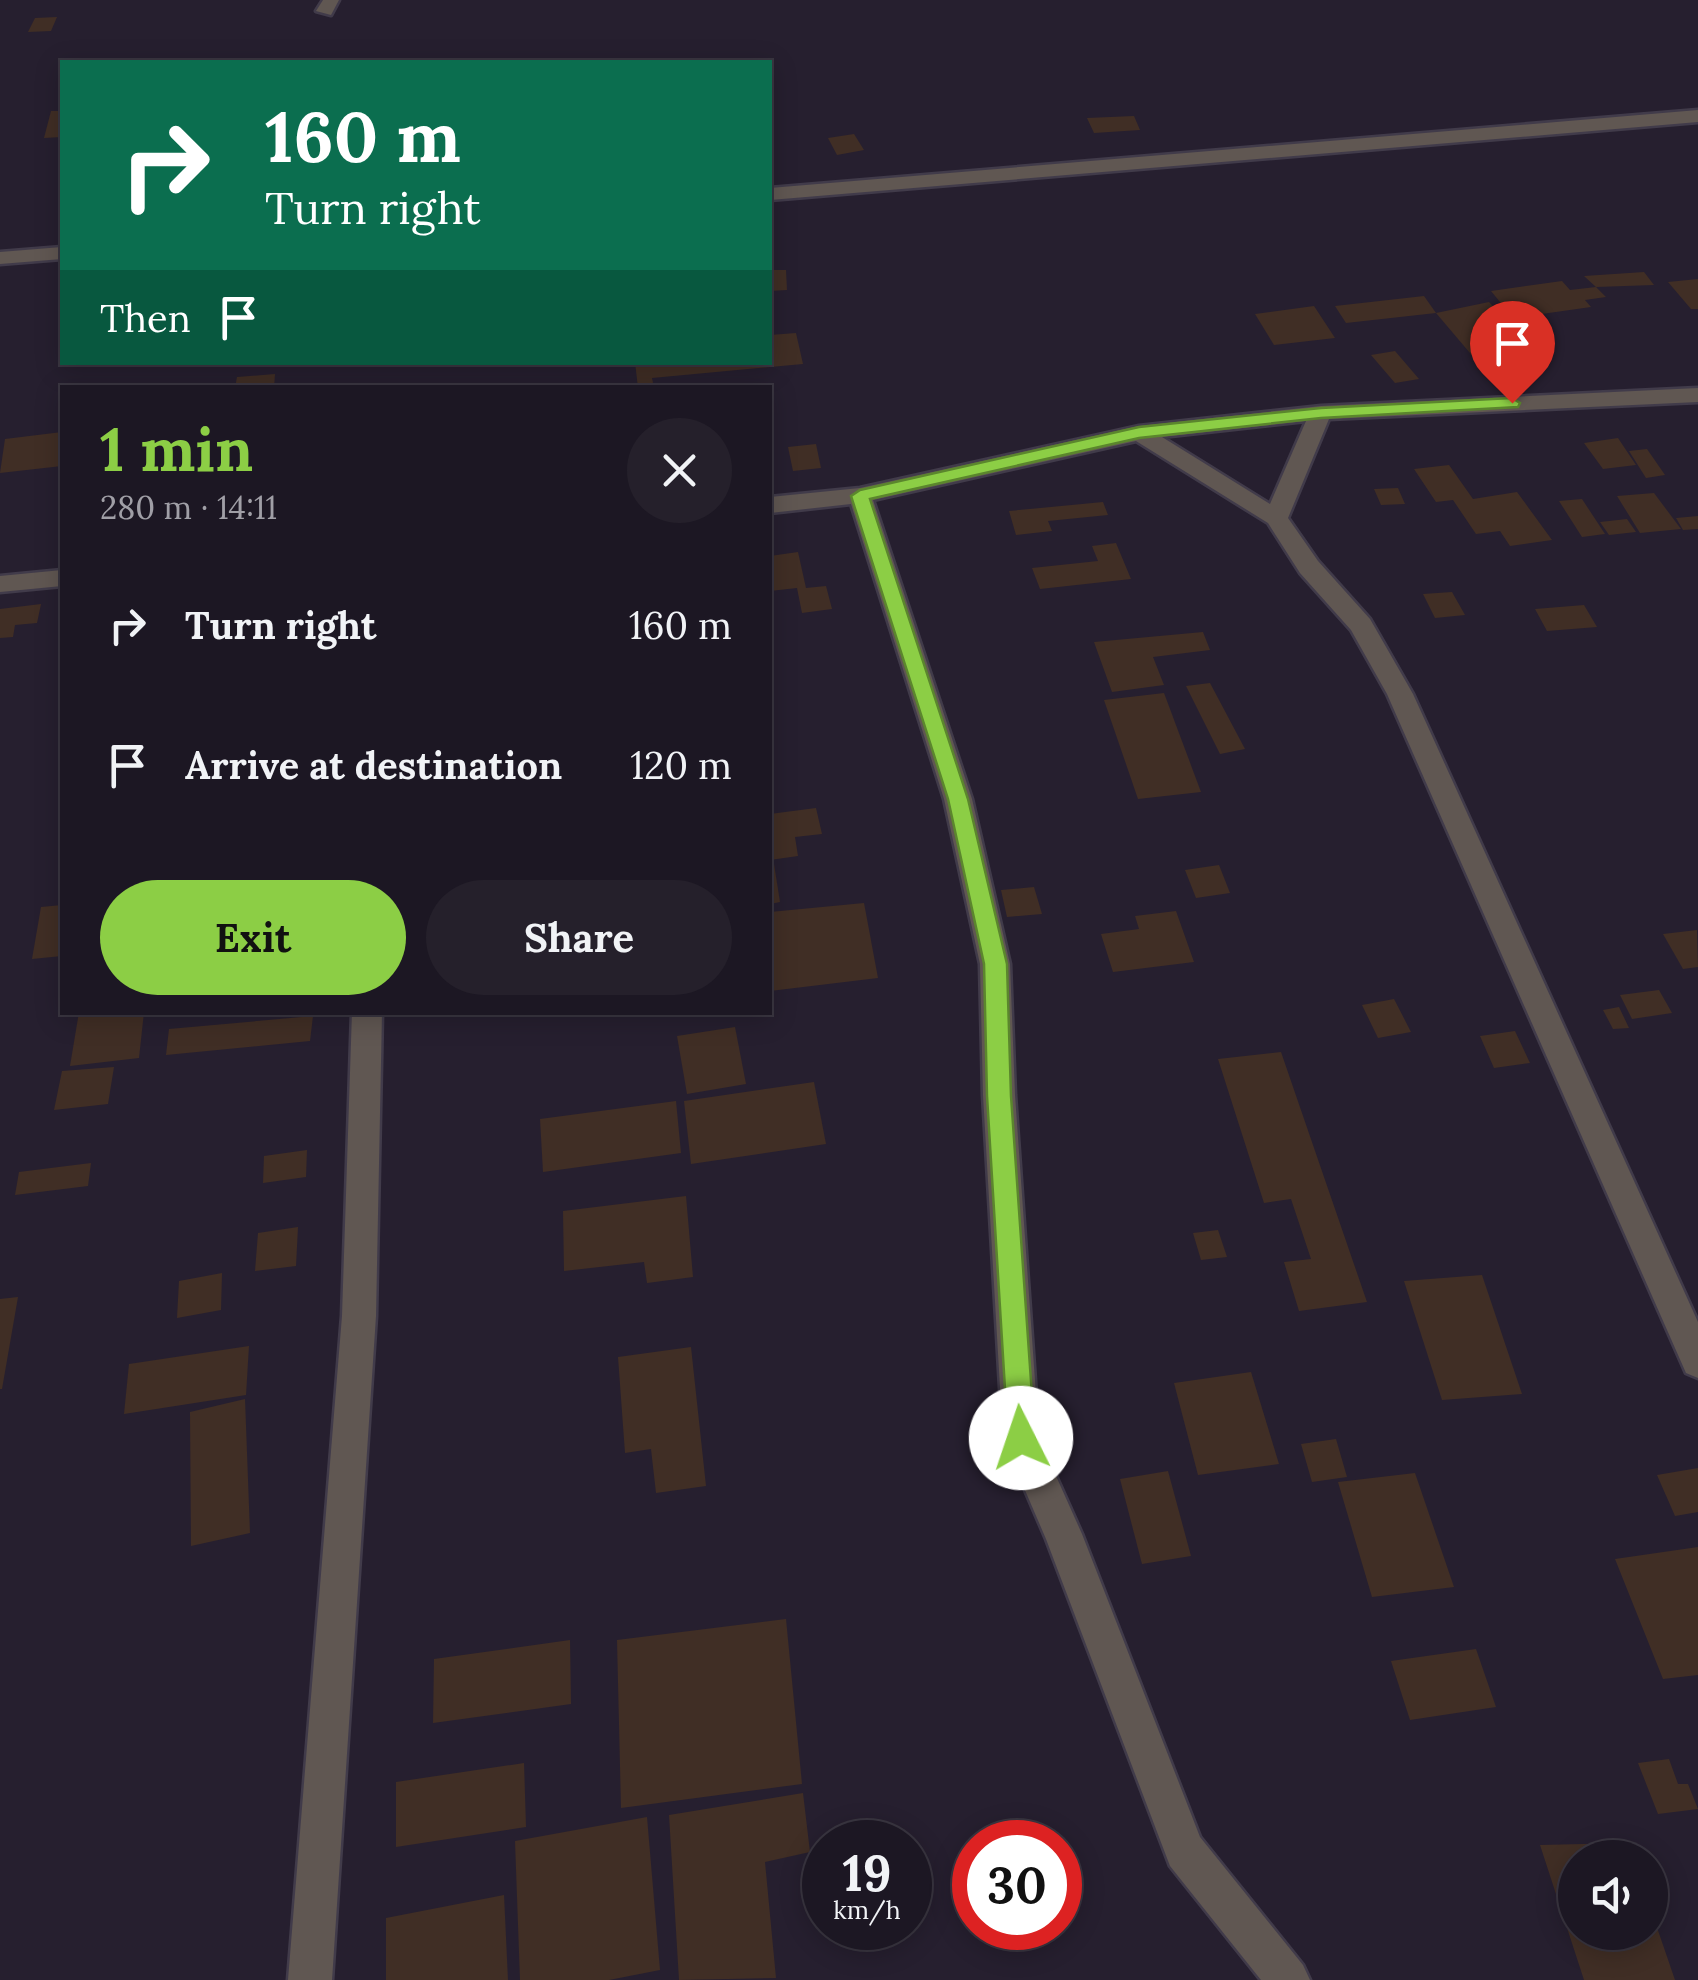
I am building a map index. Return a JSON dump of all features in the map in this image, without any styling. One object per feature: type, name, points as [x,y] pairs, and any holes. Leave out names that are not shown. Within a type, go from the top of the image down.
[{"type":"street","points":[[772,194],[1698,116]]},
{"type":"street","points":[[0,258],[60,253]]},
{"type":"street","points":[[772,505],[860,496],[1139,433],[1321,413],[1698,395]]},
{"type":"street","points":[[1276,518],[1321,413]]},
{"type":"street","points":[[1139,433],[1276,518],[1309,567],[1361,625],[1400,694],[1698,1362]]},
{"type":"street","points":[[860,496],[958,799],[996,964],[999,1096],[1021,1438],[1063,1534],[1185,1851],[1288,1980]]},
{"type":"street","points":[[0,584],[60,578]]},
{"type":"street","points":[[310,1980],[359,1316],[366,1015]]},
{"type":"building","points":[[57,17],[51,31],[28,32],[35,18]]},
{"type":"building","points":[[51,111],[60,111],[60,137],[44,138]]},
{"type":"building","points":[[1134,116],[1140,130],[1094,133],[1087,118]]},
{"type":"building","points":[[854,134],[864,150],[837,155],[828,138]]},
{"type":"building","points":[[772,270],[786,270],[787,290],[772,291]]},
{"type":"building","points":[[1644,272],[1654,285],[1596,287],[1584,276]]},
{"type":"building","points":[[1698,279],[1698,309],[1691,309],[1668,282]]},
{"type":"building","points":[[1562,281],[1570,290],[1596,287],[1606,297],[1585,300],[1591,307],[1513,318],[1491,291]]},
{"type":"building","points":[[1424,296],[1436,313],[1346,323],[1335,306]]},
{"type":"building","points":[[1489,302],[1539,355],[1481,366],[1436,313]]},
{"type":"building","points":[[1314,306],[1335,338],[1274,345],[1255,314]]},
{"type":"building","points":[[796,333],[803,364],[652,378],[653,385],[638,385],[635,365],[772,365],[772,335]]},
{"type":"building","points":[[1395,351],[1419,379],[1395,383],[1371,355]]},
{"type":"building","points":[[275,374],[274,385],[236,385],[237,377]]},
{"type":"building","points":[[60,432],[60,466],[0,473],[5,439]]},
{"type":"building","points":[[1618,438],[1636,465],[1603,469],[1584,443]]},
{"type":"building","points":[[816,444],[821,468],[793,471],[788,447]]},
{"type":"building","points":[[1647,449],[1665,475],[1646,478],[1629,451]]},
{"type":"building","points":[[1449,465],[1473,499],[1517,492],[1552,540],[1510,546],[1500,531],[1476,534],[1453,500],[1436,502],[1414,469]]},
{"type":"building","points":[[1398,488],[1405,504],[1381,505],[1374,489]]},
{"type":"building","points":[[1654,493],[1681,529],[1640,533],[1617,496]]},
{"type":"building","points":[[1582,499],[1605,534],[1582,537],[1559,501]]},
{"type":"building","points":[[1103,502],[1108,515],[1048,521],[1052,531],[1016,535],[1009,511]]},
{"type":"building","points":[[1698,516],[1698,529],[1683,530],[1676,518]]},
{"type":"building","points":[[1627,519],[1636,532],[1609,535],[1600,522]]},
{"type":"building","points":[[1116,543],[1131,579],[1040,589],[1032,568],[1098,561],[1092,546]]},
{"type":"building","points":[[798,552],[806,588],[826,586],[832,609],[802,613],[797,588],[772,591],[772,556]]},
{"type":"building","points":[[1452,592],[1465,615],[1435,618],[1423,594]]},
{"type":"building","points":[[41,604],[37,623],[15,625],[13,637],[0,638],[0,609]]},
{"type":"building","points":[[1584,605],[1597,627],[1547,631],[1535,609]]},
{"type":"building","points":[[1203,632],[1210,650],[1153,657],[1164,685],[1112,692],[1094,642]]},
{"type":"building","points":[[1210,683],[1245,749],[1220,754],[1186,686]]},
{"type":"building","points":[[1164,693],[1201,792],[1138,799],[1104,700]]},
{"type":"building","points":[[816,808],[822,834],[795,837],[798,856],[772,860],[772,814]]},
{"type":"building","points":[[772,864],[774,864],[780,902],[772,904]]},
{"type":"building","points":[[1219,865],[1230,893],[1196,898],[1185,870]]},
{"type":"building","points":[[1034,887],[1042,914],[1007,917],[1001,890]]},
{"type":"building","points":[[864,903],[878,978],[772,991],[772,912]]},
{"type":"building","points":[[60,905],[60,956],[32,959],[41,907]]},
{"type":"building","points":[[1176,911],[1194,962],[1113,972],[1101,934],[1139,929],[1135,916]]},
{"type":"building","points":[[1697,930],[1698,967],[1683,969],[1663,934]]},
{"type":"building","points":[[1659,990],[1672,1013],[1632,1019],[1620,995]]},
{"type":"building","points":[[1394,999],[1411,1032],[1378,1038],[1362,1005]]},
{"type":"building","points":[[1619,1007],[1629,1028],[1613,1029],[1603,1010]]},
{"type":"building","points":[[78,1015],[144,1015],[139,1058],[70,1066]]},
{"type":"building","points":[[313,1016],[310,1041],[166,1055],[169,1029]]},
{"type":"building","points":[[735,1027],[746,1084],[687,1094],[677,1036]]},
{"type":"building","points":[[1515,1031],[1530,1063],[1494,1068],[1480,1036]]},
{"type":"building","points":[[1281,1052],[1367,1302],[1299,1311],[1284,1262],[1311,1259],[1291,1199],[1264,1203],[1218,1059]]},
{"type":"building","points":[[114,1067],[108,1104],[54,1110],[62,1071]]},
{"type":"building","points":[[814,1082],[826,1144],[691,1164],[684,1101]]},
{"type":"building","points":[[676,1101],[681,1153],[543,1172],[540,1119]]},
{"type":"building","points":[[307,1150],[306,1177],[263,1183],[264,1156]]},
{"type":"building","points":[[91,1163],[88,1186],[15,1195],[19,1172]]},
{"type":"building","points":[[686,1196],[693,1277],[647,1283],[644,1262],[564,1271],[563,1211]]},
{"type":"building","points":[[298,1227],[296,1266],[255,1271],[258,1233]]},
{"type":"building","points":[[1218,1230],[1227,1257],[1201,1260],[1193,1233]]},
{"type":"building","points":[[222,1273],[221,1310],[177,1318],[179,1281]]},
{"type":"building","points":[[1482,1275],[1522,1394],[1442,1400],[1404,1281]]},
{"type":"building","points":[[18,1297],[2,1389],[0,1389],[0,1299]]},
{"type":"building","points":[[249,1346],[246,1395],[124,1414],[129,1364]]},
{"type":"building","points":[[691,1347],[706,1486],[656,1493],[651,1449],[625,1453],[618,1357]]},
{"type":"building","points":[[1251,1372],[1279,1464],[1198,1475],[1174,1383]]},
{"type":"building","points":[[245,1399],[250,1533],[191,1546],[190,1412]]},
{"type":"building","points":[[1336,1439],[1347,1477],[1312,1482],[1301,1444]]},
{"type":"building","points":[[1698,1468],[1698,1512],[1675,1516],[1657,1475]]},
{"type":"building","points":[[1168,1471],[1191,1556],[1142,1564],[1120,1479]]},
{"type":"building","points":[[1415,1473],[1454,1587],[1372,1597],[1338,1482]]},
{"type":"building","points":[[1698,1547],[1698,1675],[1663,1679],[1615,1559]]},
{"type":"building","points":[[786,1619],[802,1784],[621,1808],[617,1640]]},
{"type":"building","points":[[570,1640],[571,1704],[433,1723],[434,1659]]},
{"type":"building","points":[[1476,1649],[1496,1707],[1410,1720],[1391,1661]]},
{"type":"building","points":[[1669,1759],[1678,1784],[1688,1784],[1698,1809],[1658,1814],[1638,1763]]},
{"type":"building","points":[[524,1763],[526,1827],[396,1847],[396,1782]]},
{"type":"building","points":[[803,1793],[806,1820],[802,1820],[802,1854],[765,1862],[776,1978],[679,1980],[669,1815]]},
{"type":"building","points":[[647,1817],[660,1970],[609,1980],[520,1980],[515,1841]]},
{"type":"building","points":[[1540,1845],[1558,1845],[1558,1900]]},
{"type":"building","points":[[504,1895],[508,1980],[386,1980],[386,1918]]},
{"type":"building","points":[[1574,1950],[1665,1950],[1675,1980],[1584,1980]]},
{"type":"route","points":[[1021,1438],[999,1096],[996,964],[958,799],[860,496],[1139,433],[1321,413],[1512,403]]}]
